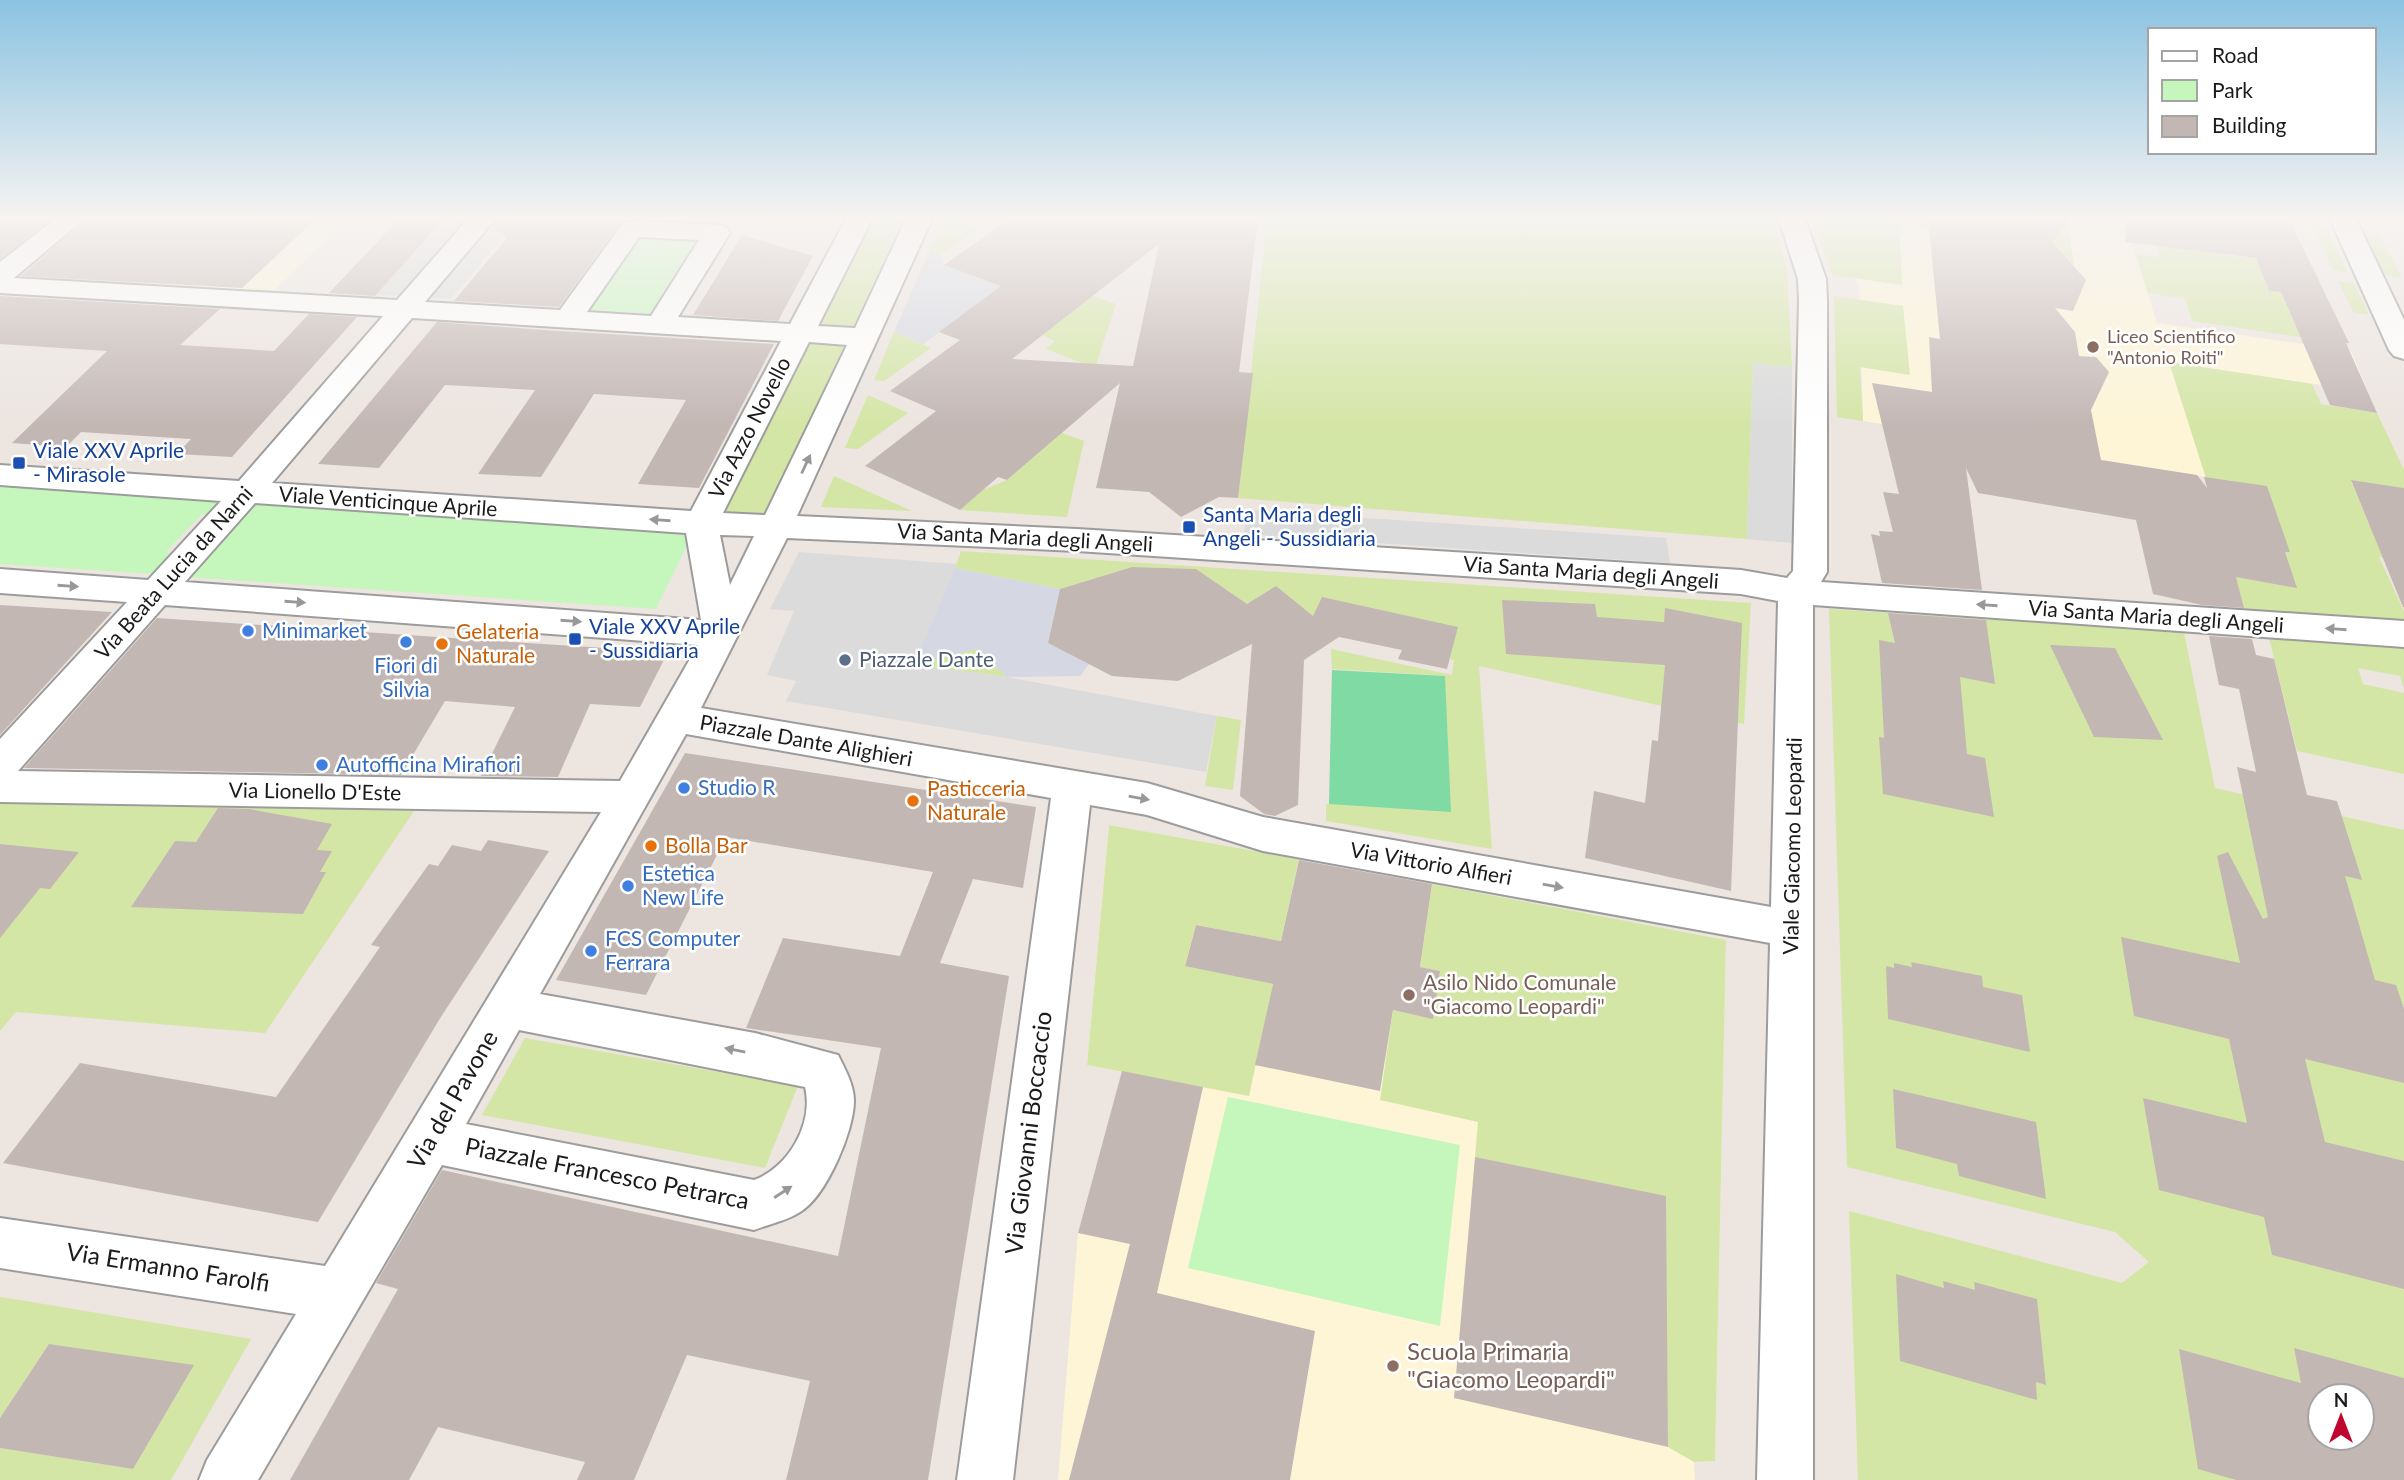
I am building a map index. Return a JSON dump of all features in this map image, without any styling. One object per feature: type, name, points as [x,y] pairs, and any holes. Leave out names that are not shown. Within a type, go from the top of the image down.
[{"type":"street","points":[[51,288],[799,333]]},
{"type":"street","name":"Via Beata Lucia da Narni","points":[[0,765],[247,492],[421,288]]},
{"type":"street","points":[[568,319],[590,288]]},
{"type":"street","points":[[660,324],[683,288]]},
{"type":"street","name":"Via Azzo Novello","points":[[701,523],[823,288]]},
{"type":"street","points":[[777,526],[887,288]]},
{"type":"street","name":"Viale Giacomo Leopardi","points":[[1785,1480],[1796,592],[1810,572],[1812,288]]},
{"type":"street","points":[[2375,288],[2404,350]]},
{"type":"street","name":"Via Azzo Novello","points":[[799,333],[864,337]]},
{"type":"street","name":"Viale Venticinque Aprile","points":[[0,475],[777,526]]},
{"type":"street","points":[[0,581],[721,634],[701,523]]},
{"type":"street","name":"Via Santa Maria degli Angeli","points":[[777,526],[1077,540],[1741,582],[1796,592],[2404,634]]},
{"type":"street","name":"Piazzale Dante Alighieri","points":[[777,526],[676,718],[1072,786]]},
{"type":"street","name":"Via del Pavone","points":[[227,1480],[430,1140],[676,718]]},
{"type":"street","name":"Via Lionello D'Este","points":[[0,786],[630,797]]},
{"type":"street","name":"Via Vittorio Alfieri","points":[[1072,786],[1162,802],[1263,834],[1793,929]]},
{"type":"street","name":"Via Giovanni Boccaccio","points":[[985,1480],[1072,786]]},
{"type":"street","name":"Piazzale Francesco Petrarca","points":[[430,1140],[754,1205],[785,1194],[803,1174],[815,1153],[830,1107],[830,1091],[822,1070],[755,1054],[506,1008]]},
{"type":"street","name":"Via Ermanno Farolfi","points":[[0,1243],[337,1294]]},
{"type":"shaded area","points":[[216,288],[277,288],[274,291]]},
{"type":"shaded area","points":[[382,288],[412,288],[405,296],[376,295]]},
{"type":"shaded area","points":[[430,288],[460,288],[451,299],[422,297]]},
{"type":"shaded area","points":[[913,288],[999,288],[923,344],[894,332]]},
{"type":"shaded area","name":"Liceo Scientifico \"Antonio Roiti\"","points":[[1859,288],[2146,288],[2157,323],[2351,351],[2368,392],[2169,362],[2206,477],[1863,421]]},
{"type":"shaded area","points":[[1753,363],[1792,367],[1792,543],[1747,539]]},
{"type":"shaded area","points":[[1247,510],[1666,538],[1670,563],[1244,534]]},
{"type":"shaded area","name":"Piazzale Dante","points":[[799,552],[957,564],[915,665],[1007,677],[1217,716],[1206,772],[786,701],[796,681],[767,675],[794,611],[770,609]]},
{"type":"shaded area","points":[[955,568],[1060,589],[1048,643],[1089,664],[1080,676],[1007,677],[977,649],[914,665]]},
{"type":"shaded area","name":"Scuola Primaria \"Giacomo Leopardi\"","points":[[1109,825],[1726,940],[1715,1461],[1694,1462],[1695,1480],[1058,1480],[1078,1233],[1122,1072],[1087,1065]]},
{"type":"green space","points":[[605,288],[669,288],[653,314],[590,310]]},
{"type":"green space","points":[[834,288],[871,288],[853,327],[816,325]]},
{"type":"green space","points":[[1260,288],[1788,288],[1792,367],[1753,363],[1747,539],[1238,498]]},
{"type":"green space","points":[[2146,288],[2268,288],[2269,291],[2281,292],[2300,337],[2192,321],[2185,299],[2148,293]]},
{"type":"green space","points":[[2341,288],[2356,288],[2369,315],[2353,312]]},
{"type":"green space","points":[[1092,296],[1116,304],[1095,368],[1046,349],[1055,341],[1042,335]]},
{"type":"green space","points":[[1834,296],[1903,306],[1910,375],[1860,367],[1863,421],[1837,417]]},
{"type":"green space","points":[[894,332],[931,348],[884,381],[874,380]]},
{"type":"green space","points":[[804,344],[844,346],[765,516],[720,513]]},
{"type":"green space","points":[[2169,362],[2312,384],[2321,404],[2377,413],[2404,470],[2404,488],[2351,481],[2369,524],[2404,530],[2404,561],[2379,557],[2404,611],[2404,623],[2245,613],[2227,544],[2290,551],[2219,519]]},
{"type":"green space","points":[[868,395],[908,413],[858,449],[845,448]]},
{"type":"green space","points":[[1062,433],[1084,441],[1067,517],[960,510],[983,490],[1007,480]]},
{"type":"green space","points":[[834,476],[912,511],[821,507]]},
{"type":"green space","points":[[0,486],[219,501],[208,514],[202,514],[166,552],[172,554],[153,574],[0,564]]},
{"type":"green space","points":[[252,503],[693,533],[656,609],[188,577]]},
{"type":"green space","points":[[961,551],[1751,603],[1744,724],[1479,666],[1492,849],[1326,821],[1326,804],[1329,804],[1445,676],[1332,669],[1331,649],[1452,675],[1454,660],[1450,659],[1457,627],[1315,618],[1242,607],[1195,569],[1132,567],[1060,589],[955,568]]},
{"type":"green space","points":[[1829,609],[2184,632],[2215,788],[2404,830],[2404,1480],[1858,1480],[1849,1211],[2122,1283],[2149,1262],[2115,1232],[1847,1167]]},
{"type":"green space","points":[[2269,638],[2404,647],[2404,689],[2400,676],[2358,668],[2363,684],[2404,693],[2404,774],[2297,751]]},
{"type":"green space","points":[[977,649],[1007,677],[914,665]]},
{"type":"green space","points":[[1332,670],[1445,676],[1451,812],[1329,804]]},
{"type":"green space","points":[[1217,716],[1241,720],[1233,790],[1205,786]]},
{"type":"green space","points":[[0,800],[414,811],[265,1033],[16,1012],[0,1031]]},
{"type":"green space","points":[[1109,825],[1299,859],[1281,941],[1196,925],[1185,965],[1273,984],[1249,1096],[1087,1065]]},
{"type":"green space","points":[[1432,884],[1726,940],[1715,1461],[1694,1462],[1668,1447],[1475,1157],[1478,1122],[1380,1100],[1393,1010],[1433,1018],[1439,971],[1420,967]]},
{"type":"green space","points":[[525,1038],[798,1086],[765,1168],[482,1115]]},
{"type":"green space","points":[[1228,1097],[1460,1145],[1440,1326],[1188,1268]]},
{"type":"green space","points":[[0,1297],[251,1339],[171,1480],[0,1480],[0,1448],[133,1469],[193,1366],[49,1344],[0,1418]]},
{"type":"building","points":[[334,288],[382,288],[375,296],[329,293]]},
{"type":"building","points":[[465,288],[573,288],[559,307],[454,301]]},
{"type":"building","points":[[709,288],[796,288],[778,321],[693,315]]},
{"type":"building","points":[[998,288],[1103,288],[1012,359],[1133,366],[1150,288],[1249,288],[1239,372],[1253,373],[1238,498],[1219,497],[1181,517],[1149,492],[1096,488],[1120,383],[1007,480],[998,477],[960,510],[865,466],[936,411],[890,391],[960,340],[939,332]]},
{"type":"building","points":[[1935,288],[2083,288],[2073,311],[2055,308],[2075,332],[2079,356],[2096,357],[2109,372],[2091,410],[2101,460],[2197,475],[2207,488],[2204,477],[2267,486],[2290,552],[2285,552],[2297,588],[2236,577],[2244,608],[2202,605],[2153,594],[2136,520],[1978,493],[1966,468],[1982,590],[1882,583],[1871,534],[1880,536],[1879,531],[1893,532],[1883,492],[1899,494],[1872,383],[1932,392],[1929,337],[1940,339]]},
{"type":"building","points":[[2268,288],[2322,288],[2349,343],[2346,343],[2377,413],[2330,405],[2281,292],[2269,291]]},
{"type":"building","points":[[0,296],[220,309],[180,345],[274,351],[309,314],[357,317],[232,457],[177,454],[191,439],[81,432],[66,447],[12,443],[107,351],[0,344]]},
{"type":"building","points":[[437,322],[774,344],[699,488],[638,484],[686,400],[594,394],[541,477],[478,474],[535,390],[445,385],[379,468],[318,464]]},
{"type":"building","points":[[2351,480],[2404,488],[2404,607],[2403,607]]},
{"type":"building","points":[[1132,567],[1196,569],[1247,604],[1276,586],[1313,616],[1322,597],[1458,627],[1447,669],[1398,659],[1402,650],[1339,637],[1304,660],[1298,805],[1275,816],[1264,814],[1240,796],[1252,644],[1178,681],[1112,676],[1048,643],[1060,589]]},
{"type":"building","points":[[1502,600],[1595,604],[1597,617],[1664,622],[1665,608],[1742,623],[1731,891],[1585,858],[1594,791],[1645,803],[1652,740],[1658,741],[1665,665],[1506,654]]},
{"type":"building","points":[[0,605],[112,612],[0,735]]},
{"type":"building","points":[[1888,613],[1986,620],[1995,684],[1960,677],[1967,754],[1985,758],[1994,817],[1883,794],[1879,737],[1884,738],[1879,640],[1895,643]]},
{"type":"building","points":[[157,618],[668,652],[640,707],[590,704],[558,777],[481,776],[515,707],[445,701],[401,775],[24,768]]},
{"type":"building","points":[[2209,636],[2252,639],[2256,655],[2274,659],[2307,795],[2337,801],[2362,880],[2345,876],[2375,980],[2396,985],[2404,1009],[2404,1083],[2305,1059],[2325,1142],[2404,1161],[2404,1289],[2272,1255],[2264,1217],[2159,1190],[2143,1098],[2247,1123],[2229,1039],[2134,1016],[2121,937],[2240,963],[2217,856],[2228,852],[2263,919],[2268,917],[2237,767],[2256,772],[2239,689],[2219,685]]},
{"type":"building","points":[[2050,645],[2115,648],[2163,740],[2094,737]]},
{"type":"building","points":[[685,753],[1036,807],[1023,888],[973,879],[940,963],[1009,976],[928,1480],[786,1480],[810,1381],[687,1355],[634,1480],[577,1480],[585,1462],[438,1427],[409,1480],[290,1480],[398,1289],[376,1283],[442,1170],[838,1256],[881,1048],[746,1028],[783,938],[900,956],[933,872],[726,837],[646,995],[556,980]]},
{"type":"building","points":[[218,808],[249,809],[332,824],[317,850],[332,851],[320,872],[326,872],[303,914],[131,907],[175,841],[196,842]]},
{"type":"building","points":[[488,840],[549,851],[439,1020],[318,1222],[3,1163],[80,1063],[276,1097],[380,947],[371,945],[429,864],[438,866],[452,845],[481,851]]},
{"type":"building","points":[[0,844],[79,852],[50,889],[40,888],[0,938]]},
{"type":"building","name":"Asilo Nido Comunale \"Giacomo Leopardi\"","points":[[1299,860],[1432,884],[1420,967],[1440,971],[1433,1019],[1393,1010],[1380,1091],[1255,1065],[1273,984],[1185,966],[1196,925],[1281,941]]},
{"type":"building","points":[[1911,962],[1982,976],[1983,987],[2022,995],[2030,1052],[1888,1019],[1886,966],[1894,968],[1894,963],[1912,967]]},
{"type":"building","points":[[1122,1071],[1203,1087],[1157,1293],[1315,1331],[1290,1480],[1069,1480],[1130,1244],[1078,1233]]},
{"type":"building","points":[[1893,1089],[2036,1122],[2046,1199],[1959,1176],[1957,1164],[1896,1148]]},
{"type":"building","points":[[1475,1157],[1666,1196],[1668,1447],[1454,1398]]},
{"type":"building","points":[[1896,1274],[1944,1288],[1943,1281],[1975,1290],[1974,1282],[2037,1299],[2046,1385],[2036,1382],[2037,1400],[1900,1361]]},
{"type":"building","points":[[49,1344],[194,1365],[133,1469],[0,1448],[0,1418]]},
{"type":"building","points":[[2294,1348],[2404,1378],[2404,1480],[2236,1480],[2198,1469],[2179,1349],[2301,1383]]},
{"type":"place","name":"Liceo Scientifico \"Antonio Roiti\"","points":[[2093,347]]},
{"type":"place","name":"Viale XXV Aprile - Mirasole","points":[[19,463]]},
{"type":"place","name":"Santa Maria degli Angeli - Sussidiaria","points":[[1189,527]]},
{"type":"place","name":"Minimarket","points":[[248,631]]},
{"type":"place","name":"Viale XXV Aprile - Sussidiaria","points":[[575,639]]},
{"type":"place","name":"Fiori di Silvia","points":[[406,642]]},
{"type":"place","name":"Gelateria Naturale","points":[[442,644]]},
{"type":"place","name":"Piazzale Dante","points":[[845,660]]},
{"type":"place","name":"Autofficina Mirafiori","points":[[322,765]]},
{"type":"place","name":"Studio R","points":[[684,788]]},
{"type":"place","name":"Pasticceria Naturale","points":[[913,801]]},
{"type":"place","name":"Bolla Bar","points":[[651,846]]},
{"type":"place","name":"Estetica New Life","points":[[628,886]]},
{"type":"place","name":"FCS Computer Ferrara","points":[[591,951]]},
{"type":"place","name":"Asilo Nido Comunale \"Giacomo Leopardi\"","points":[[1409,995]]},
{"type":"place","name":"Scuola Primaria \"Giacomo Leopardi\"","points":[[1393,1366]]}]
